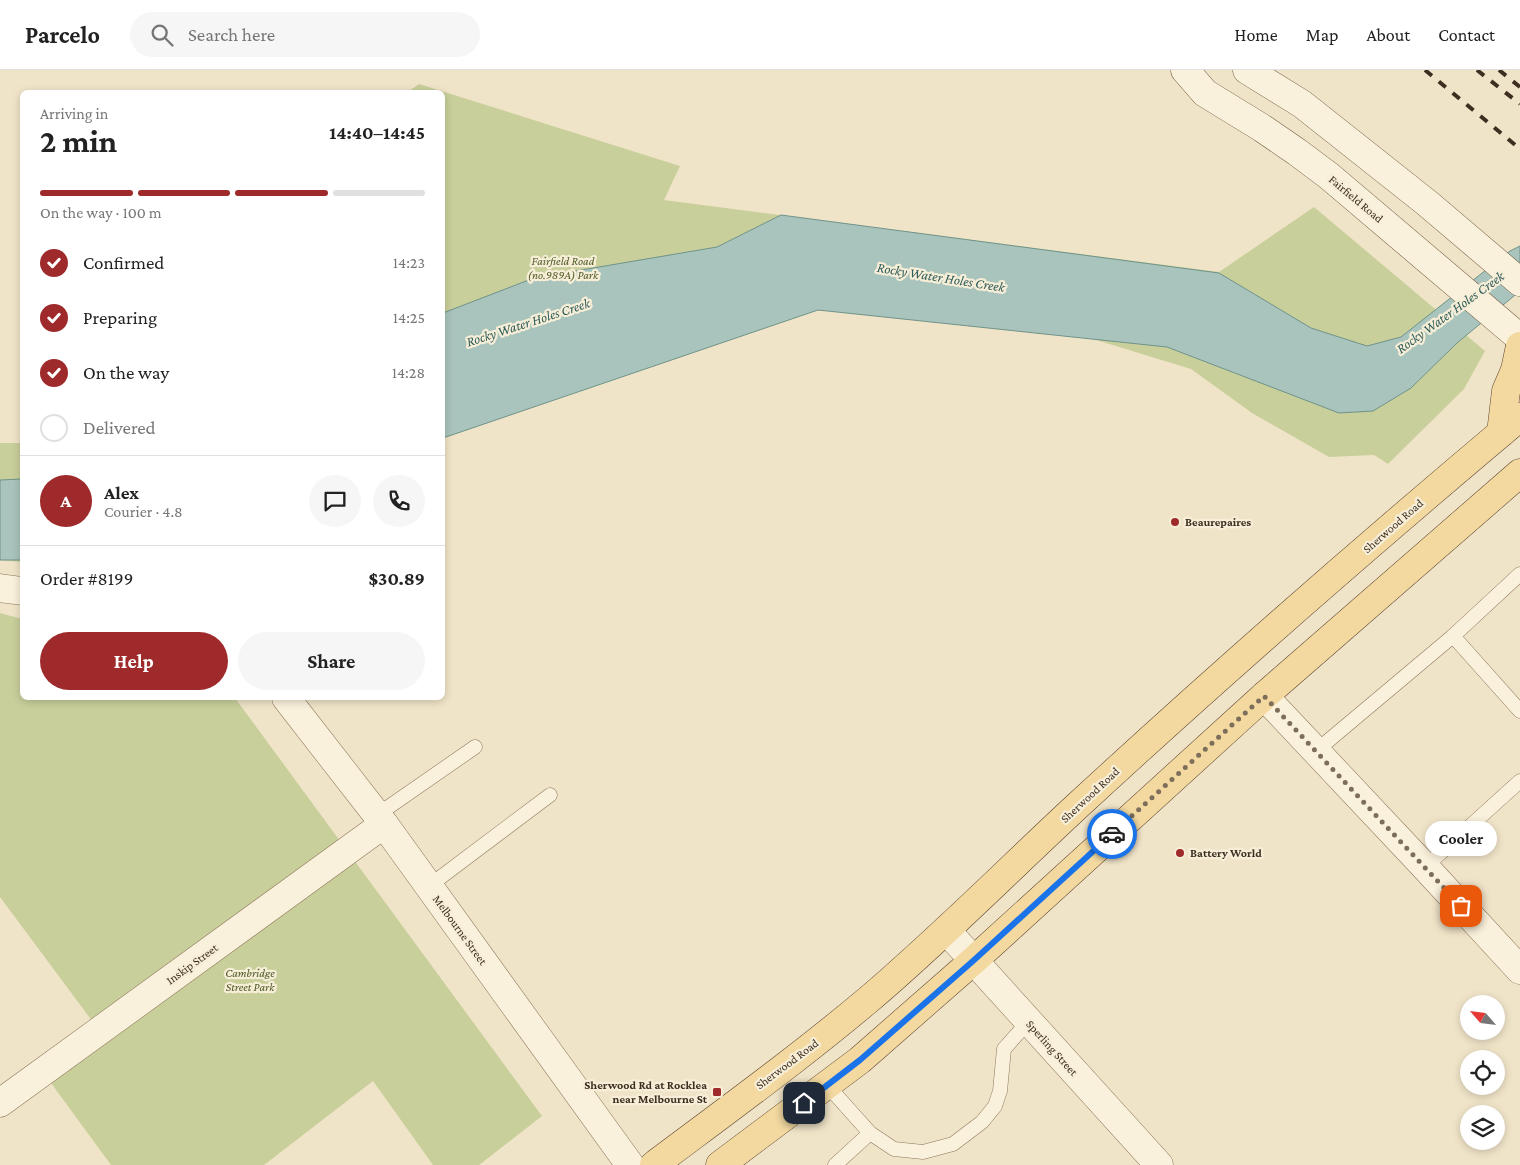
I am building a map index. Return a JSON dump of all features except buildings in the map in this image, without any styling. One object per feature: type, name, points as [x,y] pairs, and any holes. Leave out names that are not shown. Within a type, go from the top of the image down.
[{"type":"main road","points":[[1510,425],[1506,391],[1511,382],[1516,337]]},
{"type":"main road","name":"Sherwood Road","points":[[654,1165],[807,1049],[869,999],[946,930],[1073,809],[1235,662],[1510,425]]},
{"type":"main road","points":[[720,1165],[860,1060],[973,961],[1264,696],[1520,473]]},
{"type":"street","name":"Fairfield Road","points":[[1184,70],[1205,93],[1297,152],[1360,201],[1516,337]]},
{"type":"street","points":[[1247,70],[1302,104],[1419,197],[1520,282]]},
{"type":"street","points":[[0,588],[20,591]]},
{"type":"street","points":[[1264,696],[1520,970]]},
{"type":"street","name":"Melbourne Street","points":[[288,700],[380,819],[630,1165]]},
{"type":"street","name":"Inskip Street","points":[[0,1103],[380,819]]},
{"type":"street","name":"Sperling Street","points":[[946,930],[1159,1165]]},
{"type":"lane","points":[[1316,751],[1453,636],[1520,574]]},
{"type":"lane","points":[[1453,636],[1520,711]]},
{"type":"lane","points":[[380,819],[475,747]]},
{"type":"lane","points":[[1425,867],[1520,781]]},
{"type":"lane","points":[[429,886],[550,795]]},
{"type":"lane","points":[[827,1085],[870,1133],[894,1149],[923,1152],[953,1144],[982,1122],[995,1106],[1000,1090],[1004,1049],[1028,1022]]},
{"type":"lane","points":[[835,1165],[870,1133]]},
{"type":"green space","name":"Fairfield Road (no.989A) Park","points":[[419,84],[438,90],[411,90]]},
{"type":"green space","name":"Fairfield Road (no.989A) Park","points":[[445,92],[680,166],[664,200],[1219,272],[1314,207],[1485,351],[1464,389],[1388,464],[1374,455],[1329,457],[1252,413],[1191,369],[1080,335],[818,310],[445,435]]},
{"type":"green space","points":[[0,443],[20,443],[20,562],[0,560]]},
{"type":"green space","name":"Cambridge Street Park","points":[[0,613],[20,618],[20,700],[236,700],[542,1116],[479,1165],[433,1165],[373,1081],[264,1165],[111,1165],[51,1083],[107,1041],[0,897]]},
{"type":"water","name":"Rocky Water Holes Creek","points":[[781,215],[1219,273],[1311,328],[1367,346],[1401,337],[1510,251],[1520,246],[1520,291],[1457,343],[1411,388],[1373,411],[1339,413],[1167,347],[818,310],[445,437],[445,312],[534,278],[717,247]]},
{"type":"water","points":[[20,479],[20,560],[0,560],[0,480]]},
{"type":"railway","points":[[1425,70],[1520,149]]},
{"type":"railway","points":[[1477,70],[1520,104]]},
{"type":"railway","points":[[1499,70],[1520,87]]},
{"type":"way so far","points":[[1112,834],[1264,696],[1461,906]]},
{"type":"place","name":"Beaurepaires","points":[[1175,522]]},
{"type":"place","name":"Battery World","points":[[1180,853]]},
{"type":"place","name":"Cooler","points":[[1461,906]]},
{"type":"place","name":"Sherwood Rd at Rocklea near Melbourne St","points":[[717,1092]]},
{"type":"route","points":[[804,1103],[860,1060],[973,961],[1112,834]]}]
